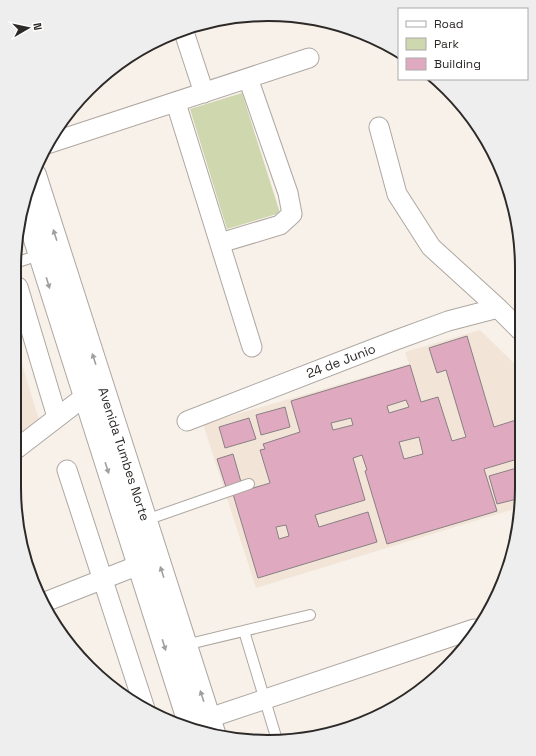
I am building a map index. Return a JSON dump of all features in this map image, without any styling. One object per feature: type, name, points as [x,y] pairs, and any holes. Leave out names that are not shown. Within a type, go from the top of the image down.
[{"type":"highway","name":"Avenida Tumbes Norte","points":[[37,182],[92,400]]},
{"type":"highway","name":"Avenida Tumbes Norte","points":[[27,215],[39,255],[92,400],[104,427],[204,726]]},
{"type":"highway","name":"Avenida Tumbes Norte","points":[[136,523],[139,565],[166,616],[185,645],[204,726]]},
{"type":"street","points":[[185,36],[204,93]]},
{"type":"street","points":[[56,141],[176,103],[309,58]]},
{"type":"street","points":[[220,243],[280,225],[292,214],[288,193],[248,78]]},
{"type":"street","points":[[176,103],[252,347]]},
{"type":"street","points":[[379,127],[397,194],[431,248],[515,325]]},
{"type":"street","points":[[21,297],[57,417]]},
{"type":"street","name":"24 de Junio","points":[[187,421],[448,321],[498,308]]},
{"type":"street","points":[[21,445],[57,417],[92,400]]},
{"type":"street","points":[[66,470],[103,578],[141,700]]},
{"type":"street","points":[[48,601],[139,565]]},
{"type":"street","points":[[204,726],[265,700],[469,631]]},
{"type":"lane","points":[[21,261],[39,255]]},
{"type":"lane","points":[[136,523],[249,484]]},
{"type":"lane","points":[[185,645],[310,615]]},
{"type":"lane","points":[[244,631],[275,735]]},
{"type":"shaded area","points":[[480,330],[515,364],[514,509],[256,588],[203,424],[409,364],[405,352]]},
{"type":"shaded area","points":[[21,361],[39,420],[21,434]]},
{"type":"green space","points":[[242,93],[280,213],[227,229],[190,109]]},
{"type":"building","points":[[467,336],[494,427],[515,420],[515,460],[484,469],[497,511],[387,544],[365,471],[367,470],[362,455],[353,458],[365,500],[315,515],[319,527],[368,512],[377,542],[258,578],[233,494],[270,483],[260,450],[265,449],[263,444],[300,432],[291,401],[410,365],[421,402],[438,397],[452,441],[466,437],[446,370],[437,373],[429,348]],"holes":[[[406,400],[409,407],[389,413],[387,406]],[[351,418],[353,425],[333,430],[331,423]],[[419,437],[423,454],[404,459],[399,442]],[[286,525],[289,536],[279,539],[276,527]]]},
{"type":"building","points":[[285,407],[290,427],[261,435],[256,415]]},
{"type":"building","points":[[249,418],[256,439],[225,448],[219,427]]},
{"type":"building","points":[[233,454],[241,482],[226,487],[217,459]]},
{"type":"building","points":[[515,468],[514,500],[497,504],[489,476]]}]
